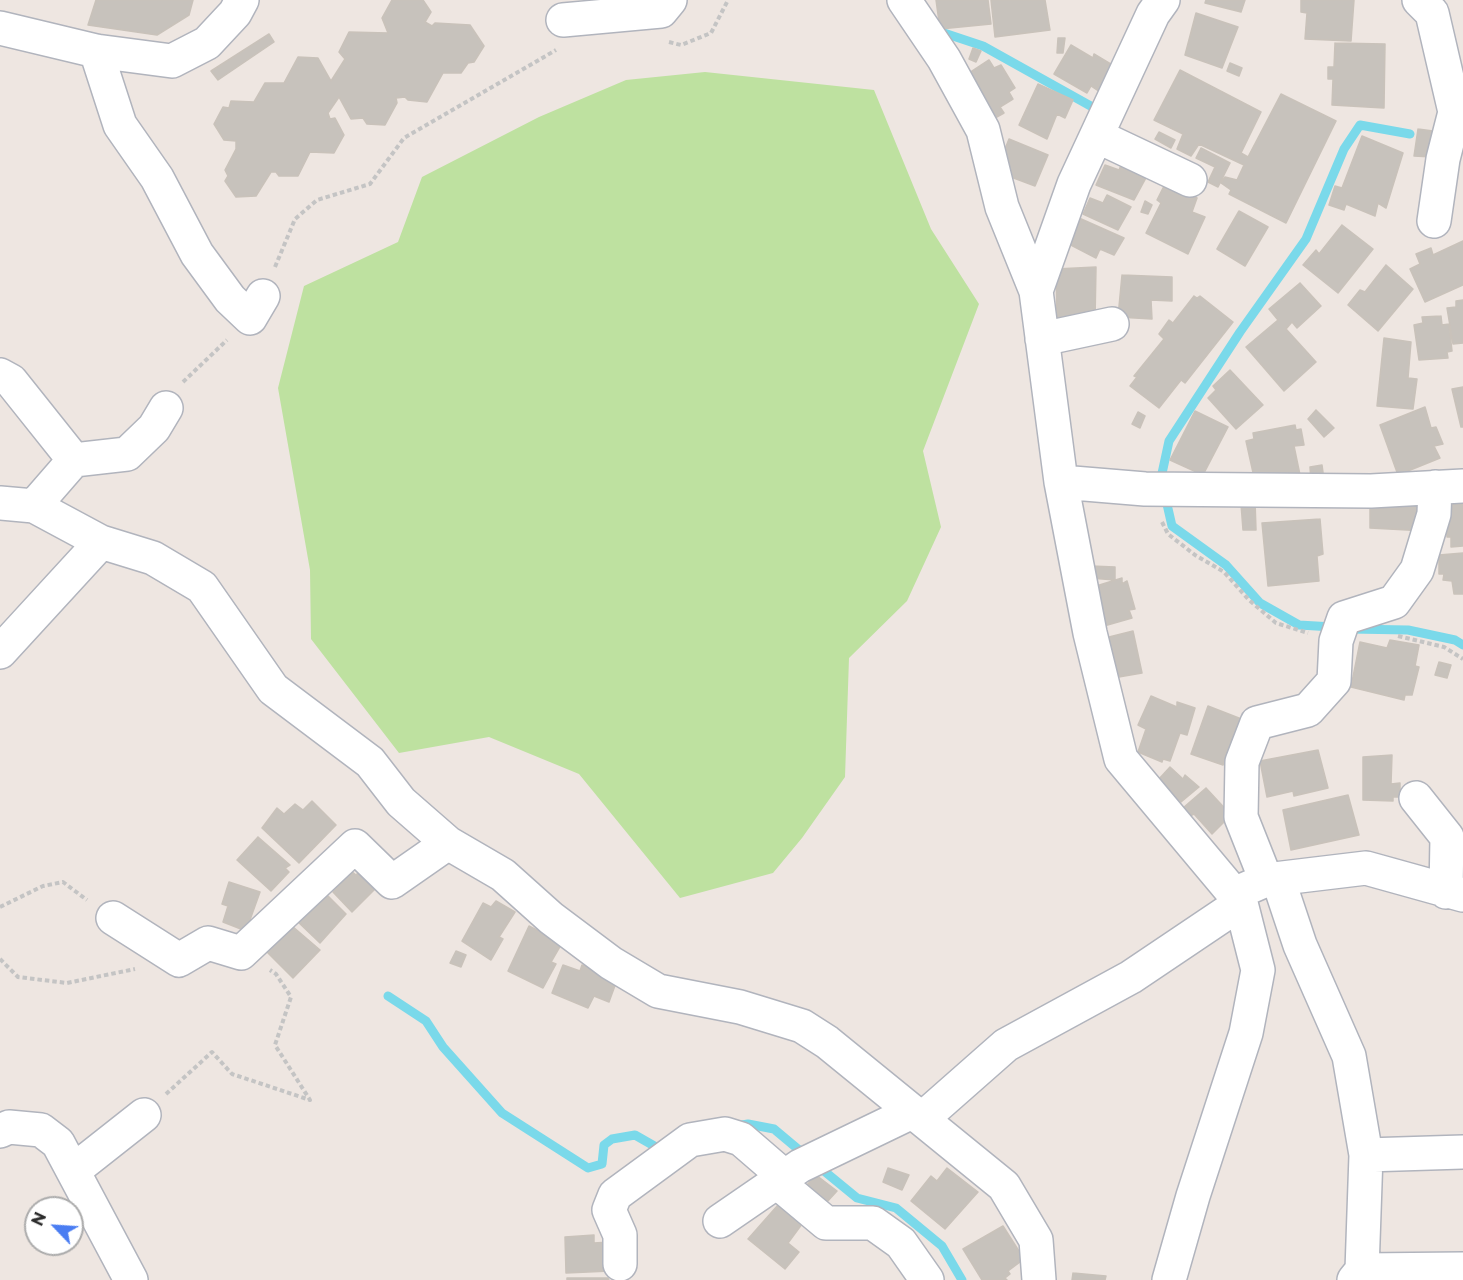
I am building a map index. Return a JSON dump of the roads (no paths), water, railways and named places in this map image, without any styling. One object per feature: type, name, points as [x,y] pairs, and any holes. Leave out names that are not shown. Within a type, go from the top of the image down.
[{"type":"street","points":[[0,28],[96,51],[172,61],[207,43],[235,13],[242,0]]},
{"type":"street","points":[[560,35],[661,11],[670,0]]},
{"type":"street","points":[[904,0],[944,59],[983,130],[1002,207],[1036,291],[1061,482],[1090,633],[1121,759],[1238,898],[1258,970],[1246,1033],[1193,1196],[1169,1280]]},
{"type":"street","points":[[1036,291],[1074,184],[1154,14],[1163,0]]},
{"type":"street","points":[[1419,0],[1432,13],[1459,114],[1443,159],[1434,221]]},
{"type":"street","points":[[96,51],[120,124],[156,178],[197,254],[231,299],[256,307]]},
{"type":"street","points":[[1096,136],[1190,180]]},
{"type":"street","points":[[1042,339],[1112,324]]},
{"type":"street","points":[[0,375],[11,381],[74,460]]},
{"type":"street","points":[[34,506],[74,460],[127,454],[154,428],[166,408]]},
{"type":"street","points":[[1061,482],[1161,489],[1371,491],[1449,486]]},
{"type":"street","points":[[1449,486],[1434,514],[1417,570],[1394,602],[1340,630],[1334,681],[1308,710],[1257,723],[1242,762],[1241,817],[1272,880],[1349,1056],[1366,1155],[1358,1275],[1463,1269]]},
{"type":"street","points":[[0,503],[34,506],[101,542],[153,558],[202,587],[273,688],[370,762],[401,802],[448,843],[503,875],[551,918],[611,963],[658,991],[740,1006],[802,1026],[1004,1186],[1036,1240],[1039,1280]]},
{"type":"street","points":[[0,652],[101,542]]},
{"type":"street","points":[[720,1221],[796,1170],[917,1115],[1006,1045],[1131,977],[1238,898],[1272,880],[1366,868],[1455,893],[1447,837],[1416,798]]},
{"type":"street","points":[[113,918],[179,960],[208,943],[241,953],[355,846],[392,882],[448,843]]},
{"type":"street","points":[[74,1171],[144,1115]]},
{"type":"street","points":[[0,1131],[9,1127],[41,1130],[58,1143],[131,1280]]},
{"type":"street","points":[[620,1264],[620,1235],[609,1210],[615,1195],[690,1140],[725,1134],[741,1139],[796,1170],[826,1223],[873,1223],[901,1243],[927,1280]]},
{"type":"street","points":[[1366,1155],[1463,1152]]},
{"type":"waterway","points":[[938,31],[983,46],[1096,109]]},
{"type":"waterway","points":[[1333,627],[1299,625],[1260,603],[1226,565],[1172,526],[1161,478],[1169,441],[1240,332],[1306,239],[1344,149],[1360,125],[1410,134]]},
{"type":"waterway","points":[[1350,629],[1408,630],[1455,640],[1463,645]]},
{"type":"waterway","points":[[388,996],[426,1021],[443,1047],[502,1113],[588,1168],[602,1164],[604,1145],[612,1139],[635,1135],[663,1151]]},
{"type":"waterway","points":[[736,1126],[748,1124],[774,1129],[805,1155]]},
{"type":"waterway","points":[[818,1166],[857,1198],[896,1208],[942,1246],[962,1280]]}]
